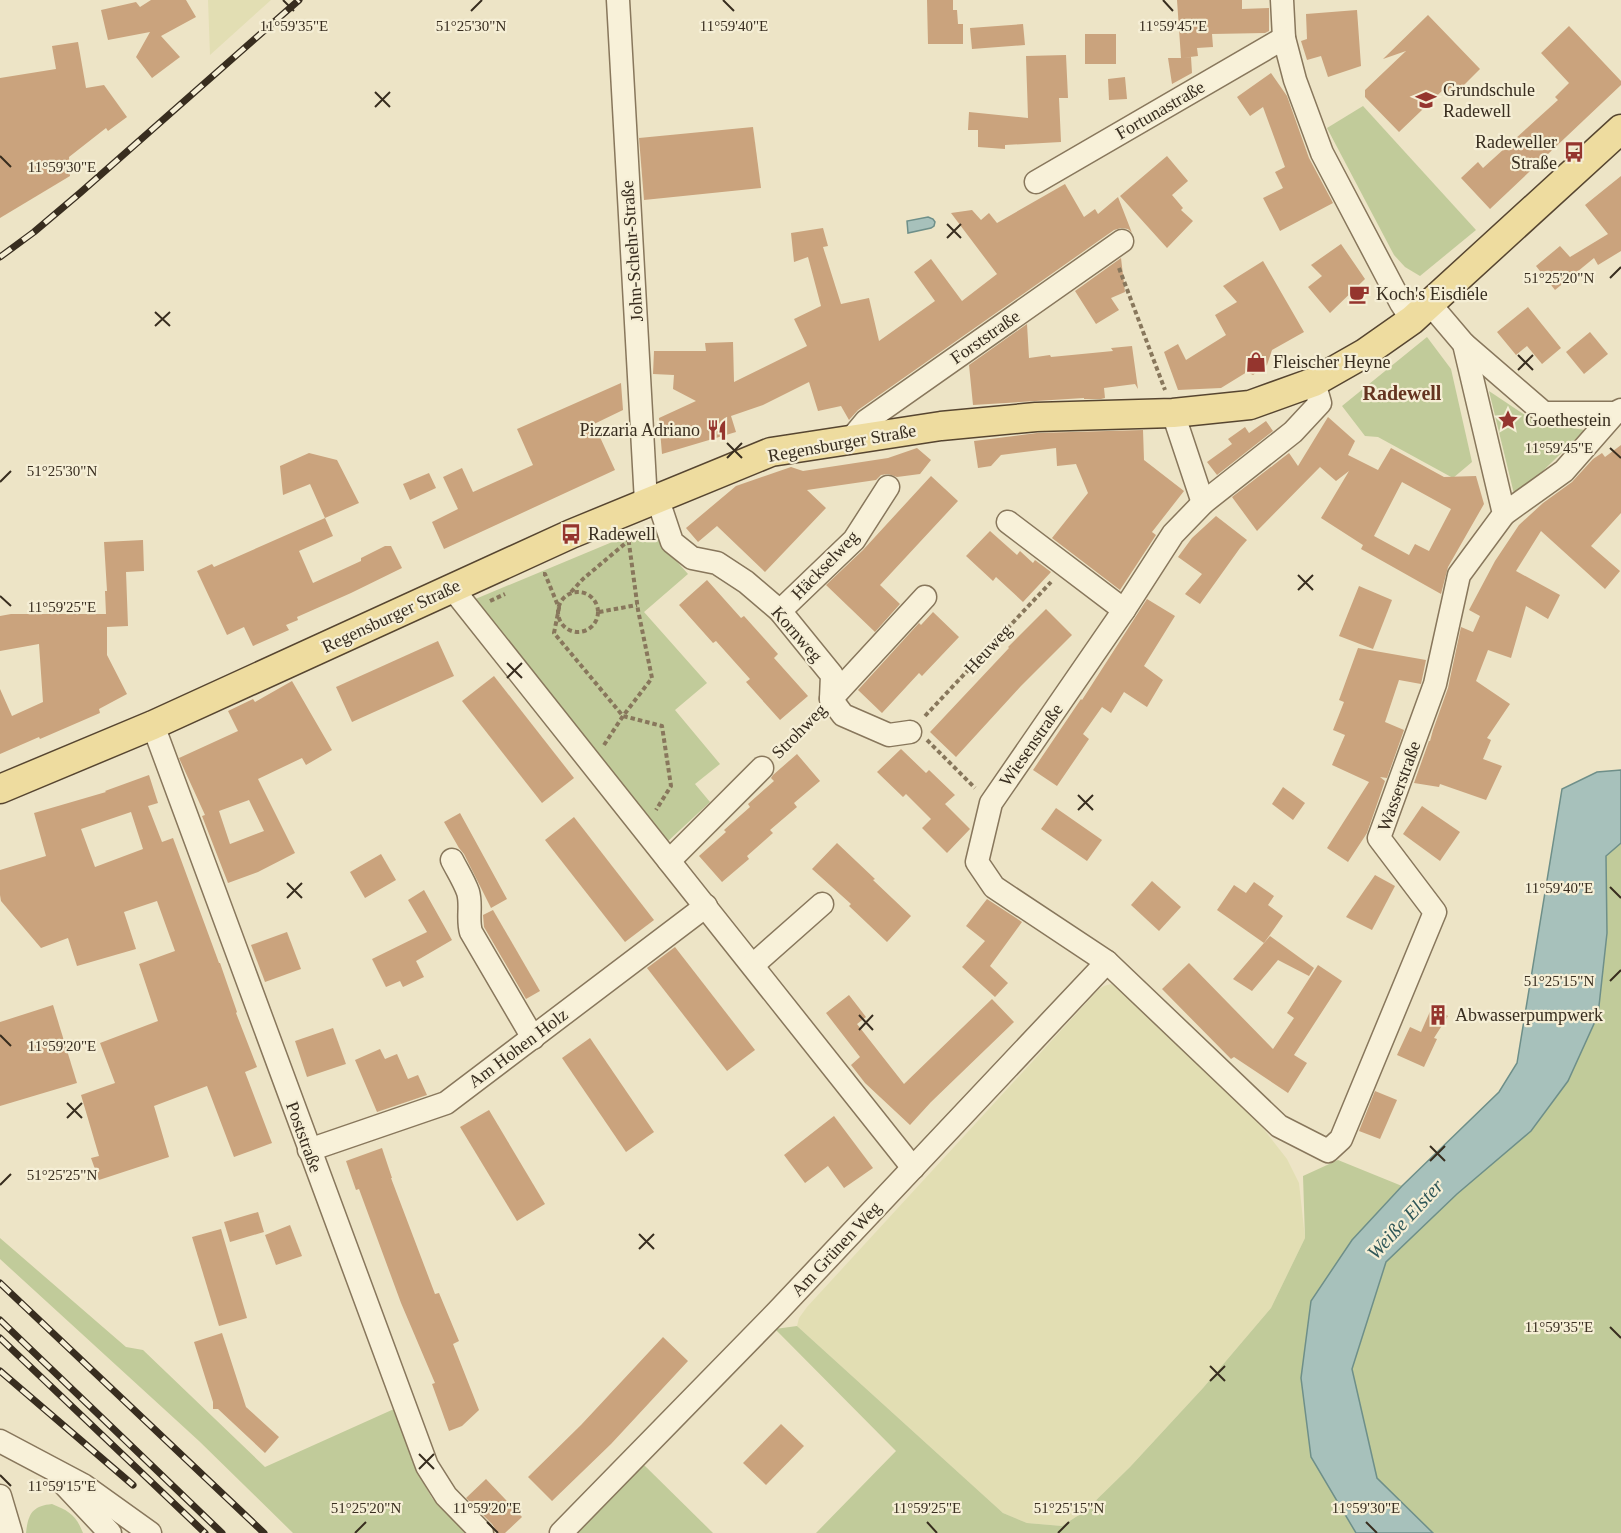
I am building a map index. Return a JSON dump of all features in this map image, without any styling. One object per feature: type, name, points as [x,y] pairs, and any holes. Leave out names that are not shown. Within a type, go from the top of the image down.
[{"type":"main road","name":"Regensburger Straße","points":[[0,789],[153,725],[642,504],[771,452],[941,426],[1036,417],[1173,413],[1250,405],[1314,382],[1365,353],[1421,312],[1621,129]]},
{"type":"street","name":"John-Schehr-Straße","points":[[618,0],[642,504]]},
{"type":"street","points":[[1282,0],[1284,38],[1295,80],[1322,153],[1401,303],[1421,312],[1464,344],[1544,413],[1618,412]]},
{"type":"street","name":"Fortunastraße","points":[[1036,182],[1284,38]]},
{"type":"street","name":"Forststraße","points":[[852,439],[866,421],[1117,244]]},
{"type":"street","points":[[1464,344],[1504,514],[1564,471],[1618,412]]},
{"type":"street","name":"Wiesenstraße","points":[[1107,962],[994,887],[976,862],[992,802],[1124,610],[1173,534],[1203,503],[1300,425],[1320,403],[1314,382]]},
{"type":"street","points":[[1173,413],[1203,503]]},
{"type":"street","name":"Häckselweg","points":[[780,611],[855,540],[888,488]]},
{"type":"street","name":"Kornweg","points":[[642,504],[672,542],[692,558],[717,563],[746,582],[780,611],[832,675],[831,699]]},
{"type":"street","name":"Wasserstraße","points":[[1107,962],[1279,1126],[1328,1150],[1341,1139],[1435,912],[1380,838],[1435,684],[1459,575],[1504,514]]},
{"type":"street","points":[[1008,522],[1124,610]]},
{"type":"street","points":[[452,588],[913,1168]]},
{"type":"street","name":"Strohweg","points":[[831,699],[925,597]]},
{"type":"street","points":[[831,699],[843,715],[889,735],[910,732]]},
{"type":"street","name":"Poststraße","points":[[153,725],[427,1466],[446,1496],[482,1533]]},
{"type":"street","name":"Strohweg","points":[[669,861],[762,768]]},
{"type":"street","points":[[452,860],[468,893],[468,923],[471,932],[532,1038]]},
{"type":"street","points":[[753,966],[822,904]]},
{"type":"street","name":"Am Hohen Holz","points":[[309,1150],[446,1103],[706,906]]},
{"type":"street","name":"Am Grünen Weg","points":[[561,1533],[777,1312],[1107,962]]},
{"type":"street","points":[[0,1441],[82,1485],[150,1533]]},
{"type":"street","points":[[46,1465],[110,1533]]},
{"type":"street","points":[[0,1496],[11,1533]]},
{"type":"path","points":[[1117,244],[1173,413]]},
{"type":"path","points":[[592,764],[623,716],[652,678],[637,605],[628,541],[642,504]]},
{"type":"path","points":[[570,594],[583,579],[628,541]]},
{"type":"path","name":"Heuweg","points":[[910,732],[1066,566]]},
{"type":"path","points":[[534,579],[545,574],[559,608],[558,615],[561,623],[574,632],[585,632],[595,624],[599,612],[593,597],[577,591],[564,598],[559,608],[554,633],[623,716],[662,726],[671,786],[643,829]]},
{"type":"path","points":[[470,611],[513,590]]},
{"type":"path","points":[[599,612],[637,605]]},
{"type":"path","name":"Strohweg","points":[[762,768],[831,699]]},
{"type":"path","points":[[910,732],[928,741],[992,802]]},
{"type":"shaded area","points":[[208,0],[271,0],[210,55]]},
{"type":"shaded area","points":[[1111,984],[1121,988],[1262,1127],[1287,1159],[1299,1183],[1305,1238],[1271,1308],[1203,1388],[1130,1467],[1085,1511],[1062,1526],[1027,1523],[1003,1513],[797,1326],[799,1318],[807,1307],[1099,989]]},
{"type":"green space","points":[[1363,106],[1476,230],[1420,276],[1405,267],[1394,255],[1327,128]]},
{"type":"green space","points":[[1427,337],[1451,369],[1472,462],[1453,478],[1378,437],[1365,436],[1342,406]]},
{"type":"green space","points":[[1489,391],[1537,423],[1585,430],[1515,498]]},
{"type":"green space","points":[[653,525],[665,548],[688,574],[644,612],[707,683],[675,710],[720,764],[695,784],[710,802],[666,843],[473,600]]},
{"type":"green space","points":[[1621,843],[1621,1533],[1433,1533],[1377,1478],[1352,1369],[1386,1262],[1457,1194],[1531,1131],[1568,1081],[1598,1015],[1607,933],[1606,856]]},
{"type":"green space","points":[[1338,1160],[1402,1186],[1352,1240],[1311,1457],[1356,1533],[816,1533],[896,1451],[775,1329],[797,1326],[1003,1513],[1027,1523],[1062,1526],[1085,1511],[1130,1467],[1203,1388],[1271,1308],[1305,1238],[1303,1176]]},
{"type":"green space","points":[[0,1238],[126,1347],[143,1350],[265,1467],[394,1409],[419,1475],[432,1498],[468,1533],[293,1533],[199,1441],[0,1259]]},
{"type":"green space","points":[[644,1465],[713,1533],[577,1533]]},
{"type":"green space","points":[[52,1504],[71,1514],[83,1533],[26,1533],[32,1512]]},
{"type":"water","points":[[928,217],[935,222],[934,226],[908,233],[907,221]]},
{"type":"water","name":"Weiße Elster","points":[[1621,770],[1621,843],[1606,856],[1607,933],[1598,1015],[1568,1081],[1531,1131],[1457,1194],[1386,1262],[1352,1369],[1377,1478],[1433,1533],[1356,1533],[1311,1457],[1301,1378],[1311,1301],[1352,1240],[1402,1186],[1499,1092],[1517,1063],[1562,789],[1597,772]]},
{"type":"building","points":[[151,0],[186,0],[196,17],[161,36],[180,57],[152,78],[136,57],[150,32],[108,40],[101,10],[136,2],[140,7]]},
{"type":"building","points":[[927,0],[953,0],[953,10],[957,10],[958,24],[963,24],[963,44],[928,44]]},
{"type":"building","points":[[1177,0],[1242,0],[1242,9],[1269,8],[1269,31],[1212,34],[1213,47],[1197,48],[1198,56],[1182,58],[1191,57],[1192,73],[1172,84],[1168,58],[1181,58]]},
{"type":"building","points":[[1357,10],[1361,66],[1328,77],[1321,56],[1307,60],[1301,41],[1307,39],[1306,14]]},
{"type":"building","points":[[1428,15],[1480,69],[1453,96],[1445,88],[1399,132],[1365,97],[1365,90],[1406,51],[1383,59]]},
{"type":"building","points":[[1023,24],[1025,45],[972,49],[970,28]]},
{"type":"building","points":[[1569,26],[1621,81],[1621,85],[1490,209],[1461,178],[1478,162],[1483,168],[1558,100],[1555,97],[1569,83],[1541,53]]},
{"type":"building","points":[[1085,34],[1116,34],[1116,64],[1085,64]]},
{"type":"building","points":[[78,42],[86,88],[104,85],[127,117],[108,131],[106,128],[69,157],[70,176],[0,218],[0,78],[56,69],[52,46]]},
{"type":"building","points":[[1066,55],[1068,98],[1059,98],[1061,142],[1005,145],[1005,149],[978,147],[978,130],[968,130],[969,112],[1028,118],[1026,56]]},
{"type":"building","points":[[1271,73],[1287,96],[1309,158],[1333,203],[1280,231],[1263,198],[1283,188],[1275,172],[1285,167],[1263,107],[1250,116],[1237,97]]},
{"type":"building","points":[[1125,77],[1127,99],[1109,100],[1108,79]]},
{"type":"building","points":[[753,127],[761,188],[644,200],[639,138]]},
{"type":"building","points":[[1167,156],[1188,181],[1172,195],[1183,208],[1181,210],[1193,221],[1167,248],[1120,196]]},
{"type":"building","points":[[1621,176],[1621,251],[1598,265],[1594,258],[1555,290],[1536,266],[1560,246],[1570,257],[1608,234],[1585,205]]},
{"type":"building","points":[[1065,184],[1084,217],[1095,209],[1098,214],[1118,197],[1132,233],[1128,229],[1114,230],[858,410],[849,420],[841,406],[818,411],[809,382],[763,405],[731,416],[736,432],[662,454],[659,418],[696,401],[673,389],[674,375],[653,374],[654,351],[706,351],[705,343],[733,342],[734,382],[807,346],[794,319],[821,306],[808,257],[794,262],[791,233],[823,228],[828,246],[823,247],[841,304],[869,298],[879,341],[935,301],[914,272],[931,259],[962,301],[997,274],[951,213],[972,210],[981,220],[989,213],[997,223]]},
{"type":"building","points":[[1341,244],[1365,279],[1330,313],[1308,287],[1322,276],[1311,265]]},
{"type":"building","points":[[1121,258],[1125,292],[1111,298],[1119,310],[1096,324],[1075,291]]},
{"type":"building","points":[[1263,261],[1304,332],[1272,350],[1267,365],[1253,375],[1247,372],[1221,388],[1178,390],[1164,352],[1178,344],[1186,360],[1226,335],[1215,315],[1237,302],[1223,286]]},
{"type":"building","points":[[1528,307],[1561,348],[1542,364],[1527,346],[1516,355],[1497,332]]},
{"type":"building","points":[[1027,324],[1029,358],[1113,351],[1111,348],[1132,346],[1138,389],[1135,384],[1104,388],[1105,398],[1101,399],[973,405],[969,365]]},
{"type":"building","points":[[1590,332],[1608,354],[1584,374],[1566,352]]},
{"type":"building","points":[[621,383],[623,410],[594,424],[615,470],[444,549],[432,522],[458,509],[443,477],[462,468],[473,492],[533,465],[517,429]]},
{"type":"building","points":[[1328,417],[1355,441],[1348,455],[1378,470],[1391,448],[1444,477],[1476,476],[1484,504],[1448,567],[1441,594],[1361,549],[1363,545],[1321,518],[1349,471],[1336,481],[1320,467],[1257,531],[1232,497],[1289,453],[1298,466]],"holes":[[[1402,482],[1451,509],[1429,551],[1415,544],[1409,555],[1374,536]]]},
{"type":"building","points":[[1266,421],[1273,431],[1217,475],[1207,462],[1232,444],[1228,439],[1245,427],[1249,433]]},
{"type":"building","points":[[1143,430],[1144,460],[1184,491],[1152,532],[1156,535],[1120,590],[1052,538],[1088,493],[1076,464],[1057,466],[1056,448],[1001,455],[991,466],[978,468],[974,441],[1037,433]]},
{"type":"building","points":[[1621,445],[1621,513],[1591,546],[1620,571],[1605,589],[1541,531],[1516,571],[1560,595],[1548,619],[1526,606],[1511,658],[1488,650],[1476,681],[1510,704],[1487,738],[1491,740],[1483,759],[1502,766],[1486,800],[1440,784],[1439,787],[1414,783],[1448,688],[1461,627],[1473,632],[1480,616],[1469,610],[1495,561],[1519,525],[1543,503],[1572,482],[1593,459],[1602,453],[1605,457]]},
{"type":"building","points":[[917,448],[931,460],[920,474],[897,477],[888,474],[881,475],[876,480],[807,490],[826,508],[765,572],[717,526],[698,542],[686,528],[736,486],[791,467],[803,471],[888,458]]},
{"type":"building","points":[[309,453],[337,460],[359,503],[325,518],[310,484],[283,495],[280,466]]},
{"type":"building","points":[[429,473],[436,488],[410,500],[403,484]]},
{"type":"building","points":[[931,476],[958,501],[880,585],[900,604],[875,632],[826,585],[863,550]]},
{"type":"building","points":[[1216,516],[1247,540],[1200,604],[1185,594],[1202,574],[1178,557],[1192,538]]},
{"type":"building","points":[[325,518],[333,536],[299,551],[313,583],[361,561],[361,558],[385,546],[391,546],[402,568],[297,617],[298,620],[286,625],[289,630],[253,646],[244,627],[227,635],[197,571],[212,564],[214,567]]},
{"type":"building","points":[[990,531],[1017,555],[1020,551],[1033,563],[1035,560],[1051,572],[1023,602],[996,577],[993,581],[966,556]]},
{"type":"building","points":[[143,540],[144,571],[126,572],[128,626],[107,627],[107,655],[127,694],[99,709],[100,713],[0,754],[0,689],[12,716],[43,702],[39,644],[0,651],[0,616],[106,614],[104,542]]},
{"type":"building","points":[[707,580],[778,654],[774,658],[808,696],[780,720],[746,682],[750,679],[679,605]]},
{"type":"building","points":[[1359,586],[1392,600],[1373,649],[1339,636]]},
{"type":"building","points":[[1147,599],[1175,616],[1144,666],[1163,680],[1147,707],[1124,692],[1111,713],[1102,707],[1083,734],[1089,739],[1057,786],[1033,770],[1082,700]]},
{"type":"building","points":[[1046,609],[1072,635],[1021,686],[956,757],[930,732]]},
{"type":"building","points":[[933,612],[959,637],[922,676],[919,673],[882,713],[858,690],[919,623],[921,625]]},
{"type":"building","points":[[438,641],[454,676],[352,722],[336,687]]},
{"type":"building","points":[[1358,648],[1426,660],[1421,684],[1399,680],[1385,722],[1404,730],[1387,778],[1380,777],[1385,781],[1367,833],[1348,862],[1327,848],[1369,782],[1332,765],[1345,735],[1333,730],[1344,702],[1339,700]]},
{"type":"building","points":[[494,676],[574,778],[542,803],[462,701]]},
{"type":"building","points":[[292,681],[332,750],[306,765],[302,758],[258,779],[295,853],[258,872],[228,883],[202,816],[205,815],[179,758],[238,731],[228,711],[253,699],[255,702]],"holes":[[[249,800],[264,831],[230,844],[219,811]]]},
{"type":"building","points":[[901,749],[926,773],[929,770],[955,795],[945,804],[970,829],[947,853],[922,828],[931,819],[906,794],[903,797],[877,772]]},
{"type":"building","points":[[797,754],[820,781],[794,803],[797,807],[770,830],[773,833],[747,856],[749,859],[722,882],[699,856],[726,832],[724,830],[750,807],[748,804],[774,781],[771,778],[773,775]]},
{"type":"building","points":[[149,775],[158,803],[148,806],[162,842],[173,838],[220,963],[257,1067],[245,1072],[272,1143],[234,1157],[207,1086],[154,1106],[169,1157],[99,1180],[91,1158],[99,1156],[81,1095],[115,1083],[100,1043],[158,1021],[139,964],[175,951],[157,901],[124,912],[136,949],[77,966],[68,938],[41,948],[1,901],[0,870],[46,856],[34,813]],"holes":[[[131,812],[143,849],[95,867],[81,829]]]},
{"type":"building","points":[[1283,787],[1305,803],[1293,820],[1272,804]]},
{"type":"building","points":[[1422,806],[1460,832],[1440,861],[1403,834]]},
{"type":"building","points":[[1056,808],[1102,840],[1087,861],[1041,829]]},
{"type":"building","points":[[460,813],[507,899],[491,908],[464,854],[444,822]]},
{"type":"building","points":[[574,817],[654,920],[625,942],[545,840]]},
{"type":"building","points":[[837,843],[911,916],[887,942],[849,906],[851,904],[812,869]]},
{"type":"building","points":[[381,854],[396,880],[365,898],[350,872]]},
{"type":"building","points":[[1375,875],[1395,886],[1372,930],[1346,917]]},
{"type":"building","points":[[1152,881],[1181,907],[1159,931],[1131,905]]},
{"type":"building","points":[[1254,882],[1274,896],[1268,905],[1283,916],[1264,943],[1217,910],[1234,885],[1246,893]]},
{"type":"building","points":[[424,890],[452,940],[416,961],[424,977],[403,987],[400,981],[386,987],[372,959],[427,932],[408,900]]},
{"type":"building","points":[[987,899],[1022,922],[990,966],[1008,983],[995,997],[962,967],[985,941],[966,926]]},
{"type":"building","points":[[493,910],[540,991],[526,999],[484,927],[483,915]]},
{"type":"building","points":[[287,932],[301,969],[265,982],[251,945]]},
{"type":"building","points":[[1270,936],[1314,968],[1309,976],[1278,960],[1252,991],[1233,979]]},
{"type":"building","points":[[675,947],[755,1050],[727,1071],[647,968]]},
{"type":"building","points":[[1189,963],[1273,1049],[1294,1018],[1287,1013],[1318,965],[1342,981],[1294,1055],[1307,1063],[1288,1093],[1234,1057],[1231,1059],[1162,989]]},
{"type":"building","points":[[849,995],[866,1017],[857,1024],[904,1084],[992,999],[1014,1022],[910,1125],[865,1083],[851,1065],[860,1057],[826,1013]]},
{"type":"building","points":[[53,1005],[77,1083],[0,1106],[0,1022]]},
{"type":"building","points":[[1432,1007],[1448,1016],[1434,1038],[1437,1039],[1424,1067],[1397,1055],[1410,1027],[1421,1032]]},
{"type":"building","points":[[333,1028],[346,1064],[307,1077],[295,1041]]},
{"type":"building","points":[[590,1038],[654,1132],[626,1152],[562,1058]]},
{"type":"building","points":[[380,1049],[385,1059],[397,1054],[408,1079],[418,1075],[427,1095],[377,1112],[355,1060]]},
{"type":"building","points":[[1375,1091],[1397,1100],[1380,1139],[1359,1131]]},
{"type":"building","points":[[489,1110],[545,1204],[517,1221],[460,1127]]},
{"type":"building","points":[[834,1116],[873,1168],[844,1188],[828,1166],[805,1183],[784,1155]]},
{"type":"building","points":[[382,1148],[435,1294],[439,1293],[459,1341],[453,1344],[479,1410],[462,1426],[449,1431],[432,1384],[435,1383],[346,1161]]},
{"type":"building","points":[[258,1212],[264,1232],[230,1242],[224,1222]]},
{"type":"building","points":[[290,1225],[302,1256],[276,1265],[265,1235]]},
{"type":"building","points":[[221,1229],[247,1318],[219,1326],[192,1237]]},
{"type":"building","points":[[222,1333],[246,1407],[279,1437],[265,1453],[218,1409],[213,1409],[213,1402],[194,1342]]},
{"type":"building","points":[[663,1337],[688,1361],[611,1444],[552,1501],[528,1477],[581,1425]]},
{"type":"building","points":[[781,1424],[804,1446],[766,1485],[743,1463]]},
{"type":"building","points":[[486,1479],[522,1517],[505,1533],[498,1533],[466,1498]]},
{"type":"railway","points":[[0,257],[80,193],[299,0]]},
{"type":"railway","points":[[0,1283],[264,1533]]},
{"type":"railway","points":[[0,1320],[222,1533]]},
{"type":"railway","points":[[0,1338],[205,1533]]},
{"type":"railway","points":[[0,1371],[133,1485]]},
{"type":"place","name":"Grundschule Radewell","points":[[1426,100]]},
{"type":"place","name":"Radeweller Straße","points":[[1574,152]]},
{"type":"place","name":"Koch's Eisdiele","points":[[1359,294]]},
{"type":"place","name":"Fleischer Heyne","points":[[1256,362]]},
{"type":"place","name":"Goethestein","points":[[1508,420]]},
{"type":"place","name":"Pizzaria Adriano","points":[[717,430]]},
{"type":"place","name":"Radewell","points":[[571,534]]},
{"type":"place","name":"Abwasserpumpwerk","points":[[1438,1015]]},
{"type":"district","name":"Radewell","points":[[1402,393]]}]
